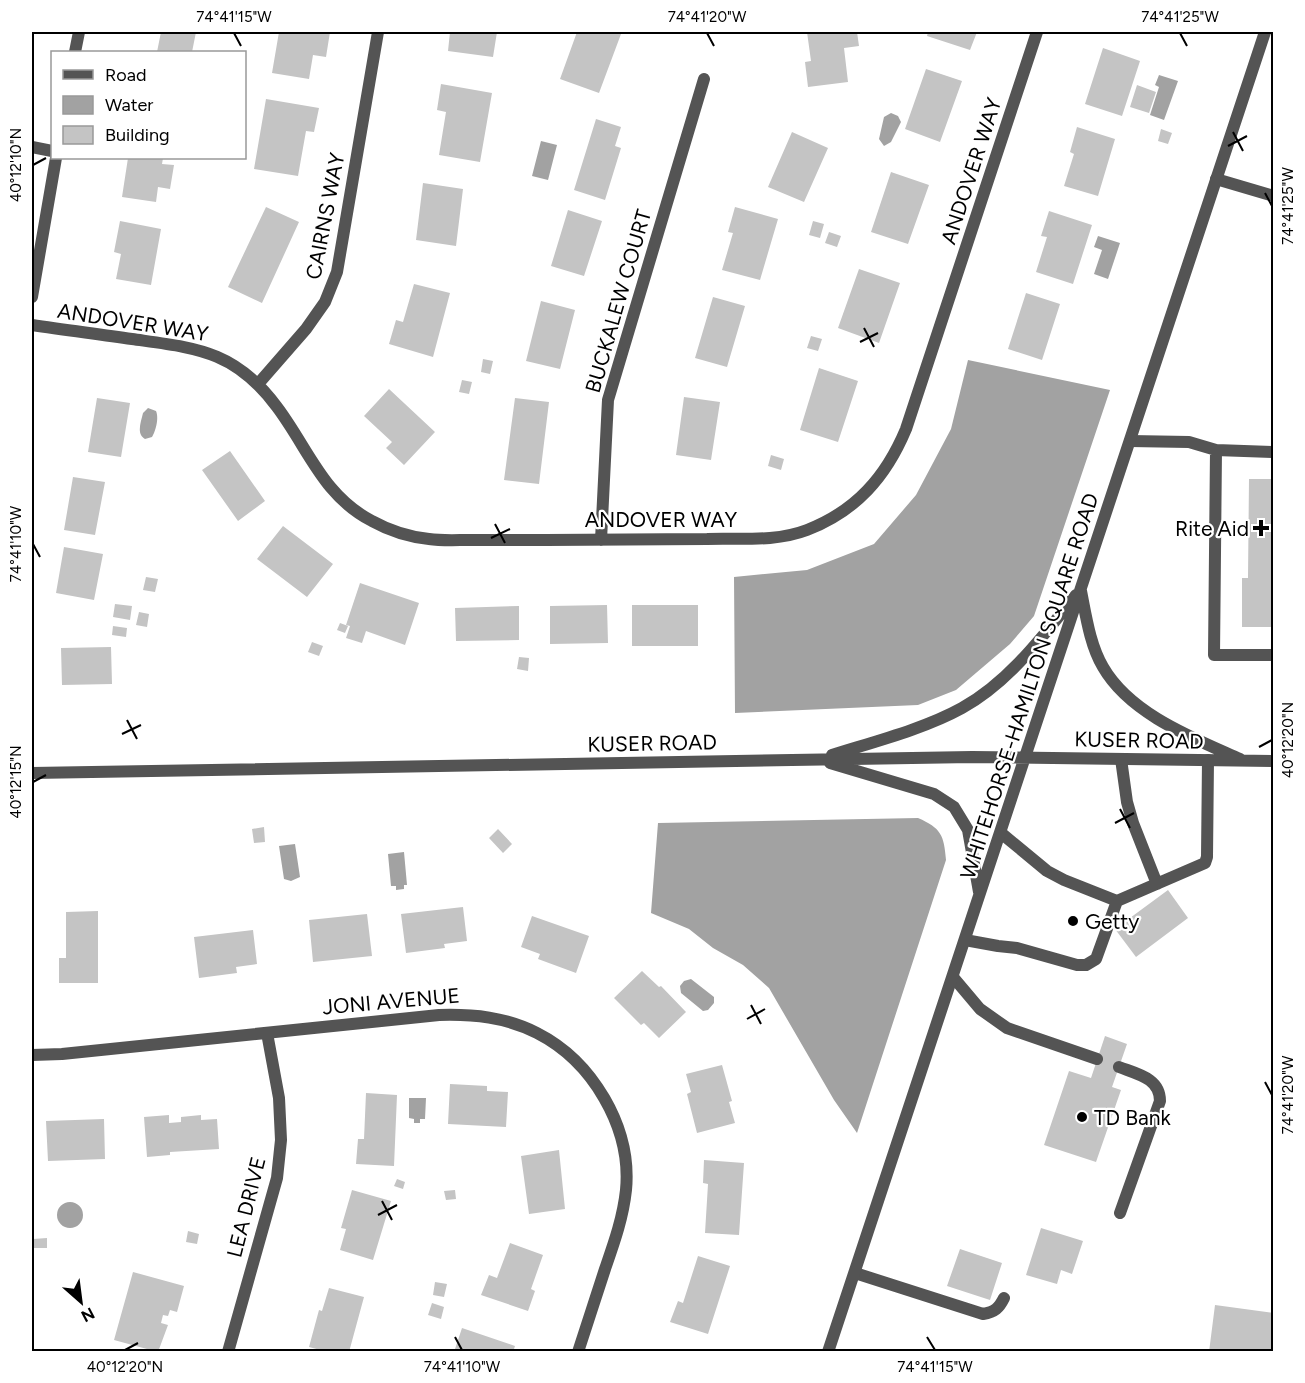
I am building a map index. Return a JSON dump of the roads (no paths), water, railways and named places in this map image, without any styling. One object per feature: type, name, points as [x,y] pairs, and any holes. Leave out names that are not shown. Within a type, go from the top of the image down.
[{"type":"street","points":[[75,51],[79,32]]},
{"type":"street","name":"CAIRNS WAY","points":[[258,384],[306,329],[325,302],[337,272],[378,32]]},
{"type":"street","name":"ANDOVER WAY","points":[[32,325],[192,347],[242,370],[258,384],[278,408],[323,480],[346,504],[371,521],[402,534],[431,540],[601,540],[775,538],[806,531],[834,518],[857,502],[880,477],[898,448],[1037,32]]},
{"type":"street","name":"WHITEHORSE-HAMILTON SQUARE ROAD","points":[[828,1352],[1265,32]]},
{"type":"street","name":"BUCKALEW COURT","points":[[601,540],[608,400],[704,79]]},
{"type":"street","points":[[32,147],[51,151]]},
{"type":"street","points":[[32,297],[56,159]]},
{"type":"street","points":[[1216,179],[1274,196]]},
{"type":"street","points":[[1130,441],[1189,442],[1216,450],[1274,452]]},
{"type":"street","points":[[1216,450],[1215,655],[1274,655]]},
{"type":"street","points":[[817,759],[908,731],[962,708],[1000,681],[1023,658],[1081,590]]},
{"type":"street","points":[[1081,590],[1089,630],[1102,666],[1119,690],[1145,711],[1196,739],[1244,761]]},
{"type":"street","name":"KUSER ROAD","points":[[32,773],[817,759],[1026,758],[1274,761]]},
{"type":"street","points":[[817,759],[934,794],[954,807],[968,830],[980,895]]},
{"type":"street","points":[[1121,759],[1126,802],[1156,884]]},
{"type":"street","points":[[1001,833],[1047,871],[1117,901],[1205,863],[1207,857],[1208,760]]},
{"type":"street","points":[[965,940],[1017,948],[1086,965],[1096,959],[1117,901]]},
{"type":"street","points":[[953,978],[980,1009],[1007,1028],[1097,1059]]},
{"type":"street","name":"JONI AVENUE","points":[[32,1055],[62,1054],[440,1015],[472,1014],[500,1019],[536,1032],[561,1048],[584,1070],[603,1095],[616,1125],[624,1156],[626,1188],[622,1220],[578,1352]]},
{"type":"street","name":"LEA DRIVE","points":[[228,1352],[278,1168],[281,1140],[279,1098],[267,1033]]},
{"type":"street","points":[[1119,1067],[1148,1078],[1160,1092],[1160,1101],[1120,1213]]},
{"type":"street","points":[[855,1273],[983,1314],[993,1312],[1004,1298]]},
{"type":"water","points":[[1159,75],[1178,81],[1164,120],[1150,115],[1159,87],[1155,85]]},
{"type":"water","points":[[891,113],[898,116],[901,122],[891,142],[884,146],[879,139],[884,117]]},
{"type":"water","points":[[541,141],[557,145],[548,180],[532,176]]},
{"type":"water","points":[[1098,236],[1120,243],[1108,279],[1094,274],[1102,250],[1094,247]]},
{"type":"water","points":[[968,360],[1110,390],[1034,616],[1010,644],[956,690],[918,705],[735,713],[734,577],[807,570],[874,544],[916,495],[951,429]]},
{"type":"water","points":[[148,408],[156,411],[157,420],[152,437],[145,439],[142,437],[140,428],[143,413]]},
{"type":"water","points":[[918,818],[932,825],[940,833],[946,860],[857,1133],[834,1100],[769,988],[743,965],[713,948],[689,929],[651,913],[658,823]]},
{"type":"water","points":[[295,844],[300,877],[291,881],[284,879],[279,846]]},
{"type":"water","points":[[404,852],[407,885],[404,885],[404,889],[396,890],[396,886],[391,886],[388,854]]},
{"type":"water","points":[[691,979],[714,997],[714,1003],[708,1010],[703,1011],[681,993],[680,986],[684,981]]},
{"type":"water","points":[[409,1098],[426,1098],[425,1119],[420,1119],[420,1123],[414,1123],[414,1119],[409,1118]]},
{"type":"water","points":[[70,1202],[79,1206],[83,1215],[79,1224],[70,1228],[61,1224],[57,1215],[61,1206]]},
{"type":"place","name":"Rite Aid","points":[[1261,528]]},
{"type":"place","name":"Getty","points":[[1073,921]]},
{"type":"place","name":"TD Bank","points":[[1082,1117]]}]
